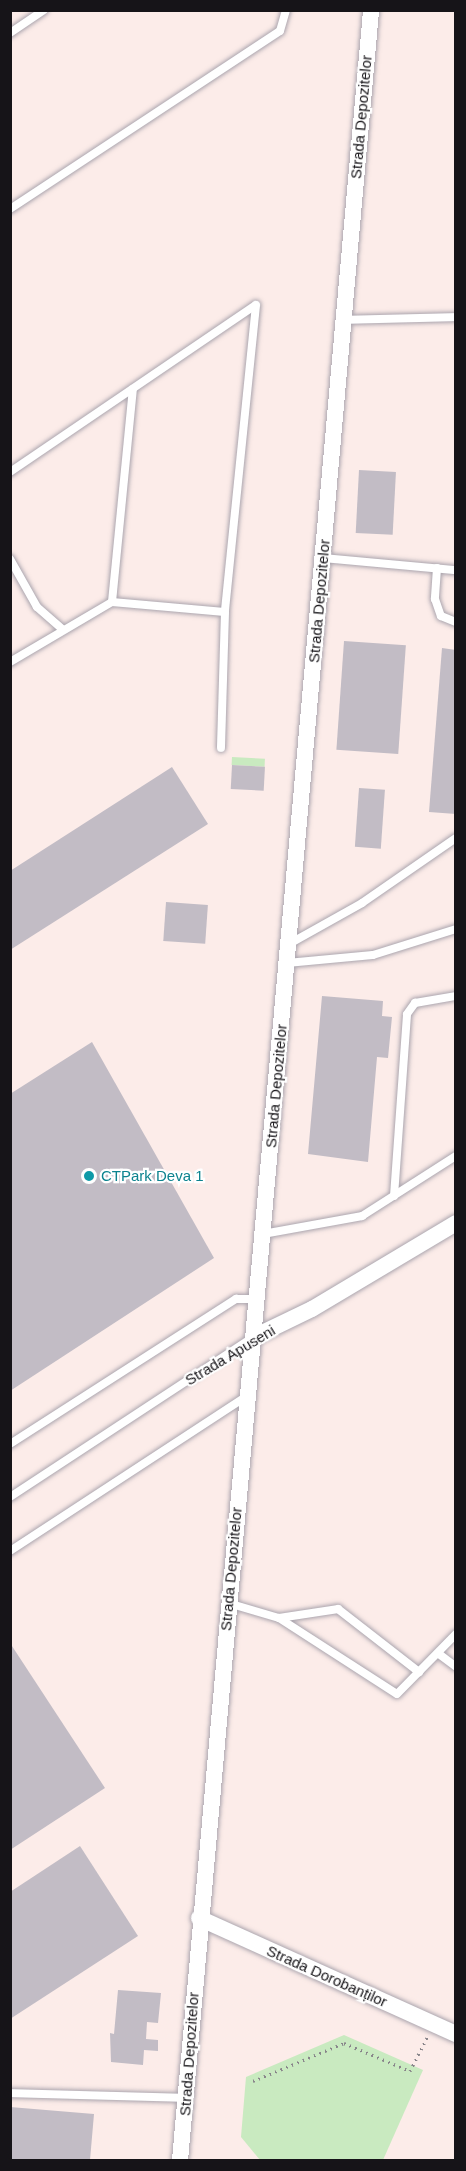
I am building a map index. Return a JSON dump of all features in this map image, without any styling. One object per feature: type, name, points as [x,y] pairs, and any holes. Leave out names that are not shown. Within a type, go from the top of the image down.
[{"type":"street","name":"Strada Depozitelor","points":[[180,2160],[199,1918],[227,1603],[254,1337],[371,10]]},
{"type":"street","name":"Strada Apuseni","points":[[254,1337],[312,1309],[456,1223]]},
{"type":"street","name":"Strada Dorobanților","points":[[199,1918],[456,2034]]},
{"type":"lane","points":[[10,33],[44,10]]},
{"type":"lane","points":[[10,209],[280,31],[286,10]]},
{"type":"lane","points":[[10,472],[256,305],[225,612],[221,748]]},
{"type":"lane","points":[[343,320],[456,317]]},
{"type":"lane","points":[[112,602],[133,389]]},
{"type":"lane","points":[[322,558],[456,570]]},
{"type":"lane","points":[[10,559],[37,607],[62,629]]},
{"type":"lane","points":[[437,568],[435,599],[441,616],[456,622]]},
{"type":"lane","points":[[10,662],[62,629],[112,602],[225,612]]},
{"type":"lane","points":[[289,944],[362,903],[456,838]]},
{"type":"lane","points":[[287,963],[373,955],[456,929]]},
{"type":"lane","points":[[394,1196],[407,1014],[415,1003],[456,996]]},
{"type":"lane","points":[[263,1234],[362,1216],[456,1156]]},
{"type":"lane","points":[[10,1444],[236,1299],[257,1299]]},
{"type":"lane","name":"Strada Apuseni","points":[[10,1497],[254,1337]]},
{"type":"lane","points":[[10,1551],[248,1396]]},
{"type":"lane","points":[[227,1603],[279,1618],[394,1693],[401,1692],[440,1654],[456,1634]]},
{"type":"lane","points":[[279,1618],[338,1609],[419,1672]]},
{"type":"lane","points":[[440,1654],[456,1667]]},
{"type":"lane","points":[[10,2093],[186,2097]]},
{"type":"path","points":[[253,2081],[344,2043],[410,2071],[433,2024]]},
{"type":"shaded area","points":[[11,11],[455,11],[455,2160],[11,2160]]},
{"type":"green space","points":[[232,757],[265,759],[265,767],[232,765]]},
{"type":"green space","points":[[344,2035],[423,2070],[383,2160],[260,2160],[241,2137],[246,2077]]},
{"type":"building","points":[[359,470],[396,472],[393,535],[356,533]]},
{"type":"building","points":[[344,641],[406,645],[398,754],[336,750]]},
{"type":"building","points":[[442,648],[456,650],[456,814],[429,812]]},
{"type":"building","points":[[232,765],[265,767],[264,791],[231,789]]},
{"type":"building","points":[[172,767],[208,824],[10,950],[10,871]]},
{"type":"building","points":[[359,788],[385,790],[381,849],[355,847]]},
{"type":"building","points":[[166,902],[208,905],[205,944],[163,941]]},
{"type":"building","points":[[322,996],[383,1001],[382,1016],[392,1017],[388,1058],[377,1057],[368,1162],[308,1154]]},
{"type":"building","name":"CTPark Deva 1","points":[[92,1042],[214,1258],[10,1391],[10,1094]]},
{"type":"building","points":[[10,1643],[105,1788],[10,1850]]},
{"type":"building","points":[[80,1846],[138,1936],[10,2019],[10,1892]]},
{"type":"building","points":[[118,1990],[161,1993],[158,2023],[147,2022],[146,2039],[158,2040],[158,2051],[144,2050],[143,2065],[111,2062],[110,2033],[114,2034]]},
{"type":"building","points":[[10,2107],[94,2114],[90,2160],[10,2159]]},
{"type":"place","name":"CTPark Deva 1","points":[[89,1176]]}]
